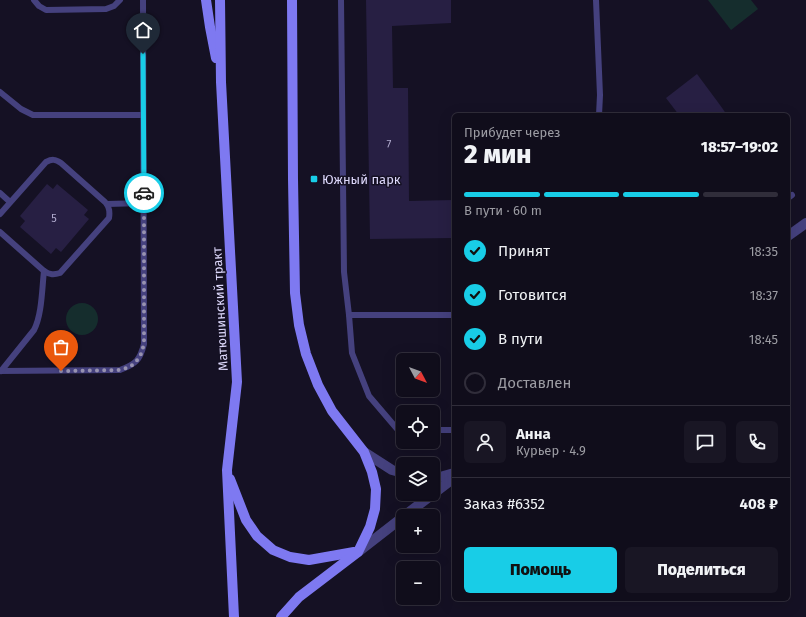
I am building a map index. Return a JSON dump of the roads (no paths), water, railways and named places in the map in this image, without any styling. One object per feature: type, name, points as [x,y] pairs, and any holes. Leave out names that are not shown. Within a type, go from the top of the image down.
[{"type":"street","points":[[206,0],[221,82]]},
{"type":"street","name":"Матюшинский тракт","points":[[220,0],[221,82],[237,382],[227,470],[234,617]]},
{"type":"street","points":[[292,0],[293,179],[296,293],[299,325],[306,354],[318,385],[332,411],[364,452],[372,472],[376,489],[376,509],[370,527],[358,552]]},
{"type":"street","points":[[790,235],[806,223]]},
{"type":"street","points":[[364,452],[396,471]]},
{"type":"street","points":[[227,470],[246,520],[257,536],[273,550],[290,557],[309,560],[358,552]]},
{"type":"street","points":[[440,477],[452,474]]},
{"type":"street","points":[[440,489],[452,480]]},
{"type":"street","points":[[413,509],[423,501]]},
{"type":"street","points":[[281,617],[298,597],[396,522]]},
{"type":"lane","points":[[34,0],[39,6],[46,10],[106,9],[114,6],[120,0]]},
{"type":"lane","points":[[1,371],[120,370],[130,367],[136,362],[141,354],[144,344],[143,0]]},
{"type":"lane","points":[[341,0],[344,272],[352,353],[369,396],[396,428]]},
{"type":"lane","points":[[596,0],[600,113]]},
{"type":"lane","points":[[0,92],[21,109],[33,115],[143,115]]},
{"type":"lane","points":[[0,214],[46,162],[54,159],[61,163],[107,204],[110,211],[109,218],[60,273],[53,275],[44,271],[0,232]]},
{"type":"lane","points":[[0,193],[10,202]]},
{"type":"lane","points":[[107,204],[144,203]]},
{"type":"lane","points":[[1,371],[36,325],[39,318],[44,271]]},
{"type":"lane","points":[[348,315],[452,315]]},
{"type":"lane","points":[[440,430],[452,430]]},
{"type":"place","name":"Южный парк","points":[[314,179]]}]
